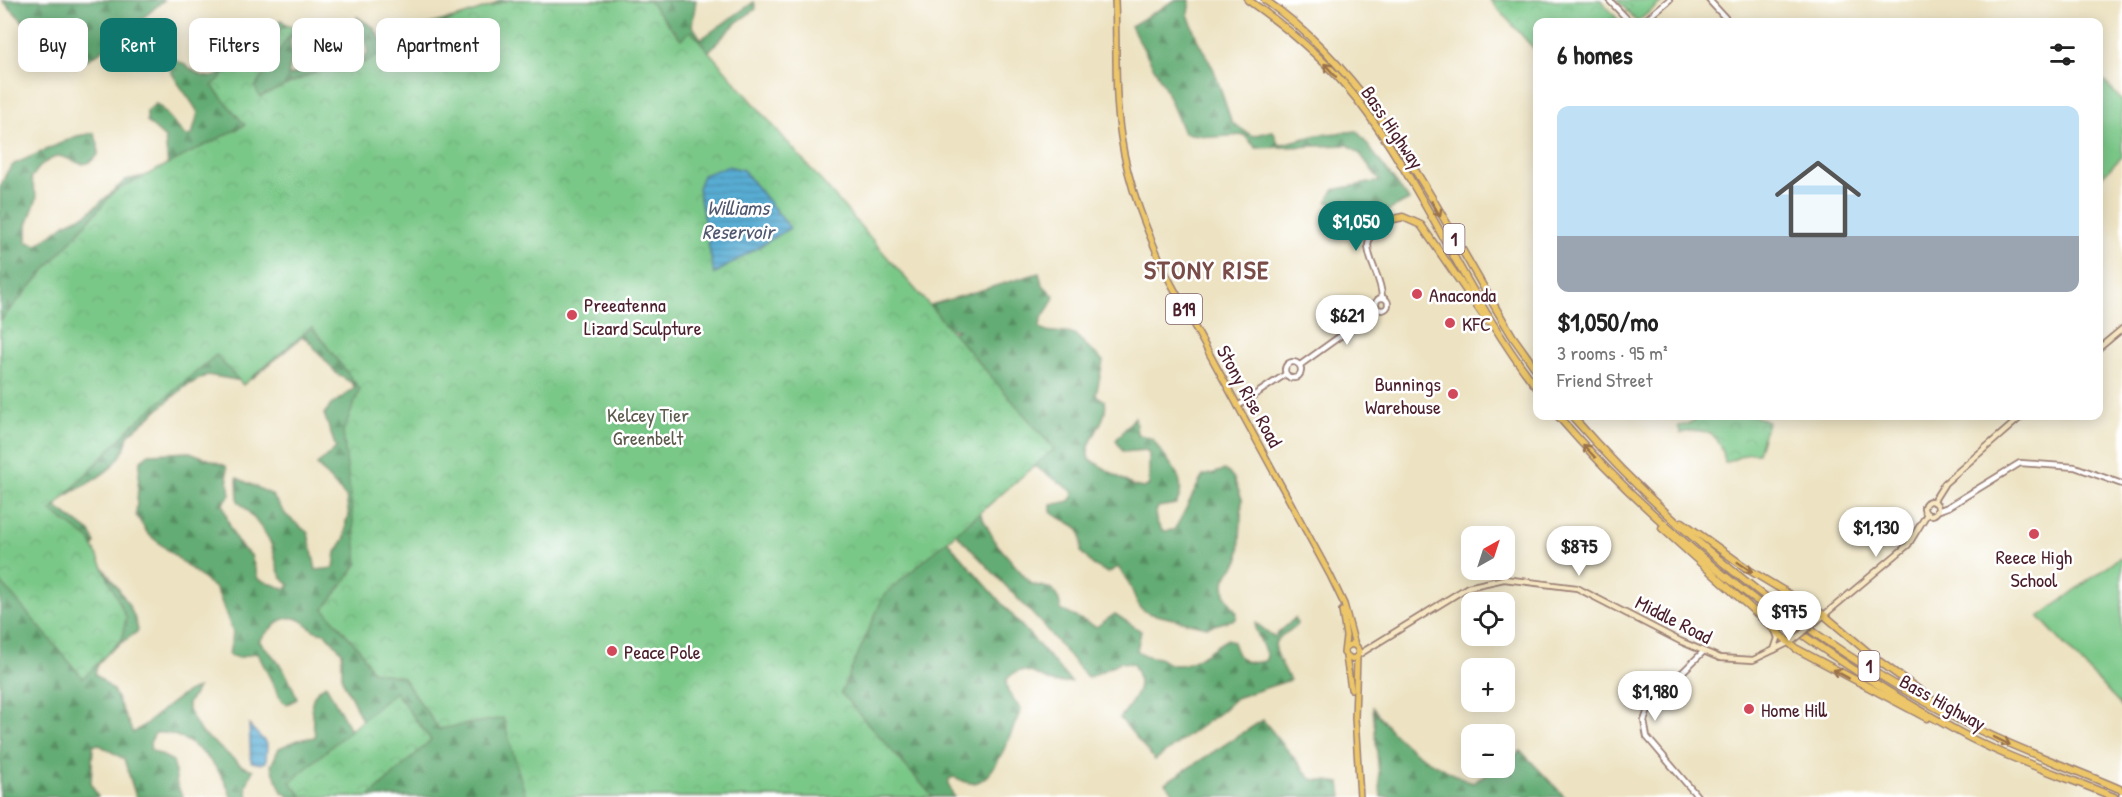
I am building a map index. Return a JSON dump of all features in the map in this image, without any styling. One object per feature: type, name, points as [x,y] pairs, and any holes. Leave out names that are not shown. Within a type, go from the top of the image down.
[{"type":"highway","points":[[1242,0],[1281,24]]},
{"type":"highway","name":"Bass Highway","points":[[1248,0],[1281,24],[1325,64],[1372,120],[1506,344],[1533,382]]},
{"type":"highway","name":"Bass Highway","points":[[1265,0],[1316,41],[1372,106],[1533,365]]},
{"type":"highway","points":[[1384,221],[1403,217],[1421,225],[1479,311],[1506,344]]},
{"type":"highway","name":"Bass Highway","points":[[1562,420],[1608,471],[1665,525],[1781,618],[1893,694],[1960,733],[2024,763],[2114,797]]},
{"type":"highway","name":"Bass Highway","points":[[1576,420],[1645,494],[1700,543],[1803,622],[1915,696],[1970,726],[2122,794]]},
{"type":"highway","points":[[1608,471],[1653,520],[1774,630],[1875,693],[1960,733]]},
{"type":"highway","points":[[1645,494],[1749,570],[1824,615],[1912,687],[1970,726]]},
{"type":"main road","name":"Stony Rise Road","points":[[1115,0],[1120,135],[1127,170],[1145,228],[1167,276],[1338,591],[1356,646]]},
{"type":"main road","points":[[2103,345],[2122,329]]},
{"type":"main road","points":[[1933,502],[1937,506],[1937,511],[1927,514],[1925,504],[1933,502],[1945,483],[2017,420]]},
{"type":"main road","name":"Middle Road","points":[[1358,656],[1468,587],[1504,579],[1577,588],[1703,652],[1720,658],[1743,661],[1772,652],[1791,641],[1818,620],[1908,545],[1927,514]]},
{"type":"main road","name":"Stony Rise Road","points":[[1338,591],[1346,647]]},
{"type":"main road","points":[[1833,608],[1834,624]]},
{"type":"main road","points":[[1772,652],[1778,638],[1774,630]]},
{"type":"main road","name":"Middle Road","points":[[1356,646],[1374,645]]},
{"type":"main road","points":[[1346,647],[1356,646]]},
{"type":"main road","name":"B19","points":[[1356,646],[1358,656],[1354,676],[1355,718],[1360,797]]},
{"type":"main road","name":"B19","points":[[1346,647],[1355,718]]},
{"type":"main road","points":[[1346,656],[1351,659],[1358,656]]},
{"type":"street","points":[[1609,0],[1626,18]]},
{"type":"street","points":[[1648,18],[1669,0]]},
{"type":"street","points":[[1709,0],[1725,18]]},
{"type":"street","points":[[1378,309],[1376,303],[1382,297],[1381,284],[1367,250],[1372,232],[1384,221]]},
{"type":"street","points":[[1300,365],[1378,309],[1385,310],[1388,306],[1387,300],[1382,297]]},
{"type":"street","points":[[1286,374],[1287,364],[1292,362],[1300,365]]},
{"type":"street","points":[[1286,374],[1293,379],[1298,377],[1302,370],[1300,365]]},
{"type":"street","points":[[1238,406],[1286,374]]},
{"type":"street","points":[[1937,511],[1956,503],[2020,463],[2075,467],[2122,484]]},
{"type":"street","points":[[1698,797],[1647,737],[1644,721],[1650,704],[1694,664],[1703,652]]},
{"type":"green space","points":[[2,0],[164,0],[143,18],[100,18],[100,52],[88,59],[88,18],[20,18]]},
{"type":"green space","name":"Kelcey Tier Greenbelt","points":[[499,0],[524,0],[941,534],[1071,682],[1054,683],[1028,671],[1011,675],[1006,681],[1008,692],[1021,710],[1008,741],[996,765],[981,781],[970,783],[954,777],[949,779],[948,784],[954,797],[290,797],[282,792],[271,766],[279,748],[298,740],[315,737],[312,701],[314,695],[326,685],[349,728],[358,753],[363,722],[342,679],[342,652],[325,633],[315,631],[297,619],[285,619],[274,626],[259,641],[282,667],[297,699],[287,704],[282,702],[259,656],[255,653],[239,658],[229,655],[233,633],[217,590],[148,534],[136,515],[140,461],[149,454],[190,452],[226,466],[230,495],[223,503],[229,525],[240,546],[251,555],[258,579],[285,589],[290,585],[278,570],[268,538],[238,501],[237,478],[271,494],[286,515],[308,533],[316,570],[334,568],[336,552],[345,538],[346,521],[349,517],[346,497],[317,465],[336,448],[324,414],[331,405],[355,388],[352,383],[337,374],[307,339],[302,337],[254,377],[242,381],[207,375],[186,386],[128,435],[125,448],[111,467],[57,501],[56,507],[91,533],[95,544],[92,549],[125,599],[135,620],[138,631],[106,655],[95,674],[113,690],[133,733],[182,695],[198,688],[188,703],[188,710],[200,731],[242,766],[253,770],[246,786],[248,797],[231,797],[227,786],[212,763],[191,744],[167,734],[155,733],[150,743],[151,750],[173,761],[177,785],[183,797],[136,797],[124,759],[98,744],[93,746],[91,783],[98,797],[0,797],[0,188],[7,172],[14,164],[77,136],[94,133],[98,144],[98,155],[92,160],[83,164],[57,156],[42,164],[31,178],[37,198],[27,225],[27,242],[38,245],[67,223],[87,214],[126,180],[165,172],[168,167],[165,138],[147,122],[147,111],[156,104],[186,136],[192,135],[198,113],[172,72],[177,72],[177,62],[189,67],[189,72],[210,77],[223,72],[280,72],[280,42],[292,28],[290,40],[292,57],[288,76],[300,72],[364,72],[364,58],[368,52],[364,39],[364,21],[376,32],[376,72],[500,72],[500,18],[454,18],[492,6]]},
{"type":"green space","name":"Kelcey Tier Greenbelt","points":[[509,0],[648,0],[681,39],[691,31],[1054,449],[884,595],[841,693],[933,797],[526,797],[503,718],[439,729],[402,677],[372,671],[360,650],[324,609],[358,563],[343,432],[360,389],[312,327],[243,385],[216,355],[134,424],[51,511],[90,540],[126,617],[122,639],[83,678],[0,581],[0,321],[115,191],[245,125],[212,86],[226,72],[265,72],[255,87],[260,97],[316,72],[364,72],[364,63],[376,56],[376,72],[500,72],[500,18],[456,18]]},
{"type":"green space","points":[[538,0],[696,0],[692,25],[701,39],[754,2],[756,9],[737,22],[709,51],[710,63],[927,306],[1039,273],[1042,284],[1054,296],[1042,318],[1040,328],[1044,331],[1074,334],[1103,361],[1096,395],[1105,401],[1104,417],[1089,446],[1089,459],[1133,486],[1144,488],[1149,485],[1149,454],[1146,450],[1123,452],[1116,440],[1135,417],[1137,434],[1153,439],[1174,469],[1181,485],[1176,504],[1158,507],[1156,511],[1156,520],[1163,531],[1174,530],[1203,476],[1225,470],[1233,477],[1242,499],[1239,560],[1225,578],[1224,584],[1225,595],[1237,613],[1236,619],[1207,627],[1148,613],[1139,607],[1129,583],[1118,567],[1108,573],[1093,565],[1081,552],[1081,534],[1078,529],[1051,511],[1051,505],[1070,501],[1073,497],[1072,491],[1036,467],[1030,468],[980,513],[996,543],[1031,584],[1052,589],[1059,600],[1061,610],[1096,627],[1115,614],[1141,631],[1137,650],[1167,663],[1176,665],[1192,662],[1228,639],[1233,642],[1243,660],[1252,663],[1265,661],[1267,656],[1255,628],[1256,623],[1274,637],[1295,618],[1297,624],[1275,644],[1277,655],[1290,680],[1236,698],[1222,711],[1155,760],[1120,718],[1134,699],[1139,686],[1139,679],[1133,664],[1120,662],[1088,678],[1041,623],[950,527],[945,334],[958,330],[919,321]]},
{"type":"green space","points":[[1175,0],[1190,0],[1188,14],[1197,39],[1214,70],[1232,123],[1252,136],[1273,131],[1279,145],[1317,135],[1357,131],[1409,200],[1361,225],[1373,207],[1327,202],[1333,190],[1380,181],[1361,155],[1348,145],[1256,148],[1244,135],[1213,137],[1184,133],[1164,86],[1131,26]]},
{"type":"green space","points":[[1490,0],[1601,0],[1617,18],[1533,18],[1533,48]]},
{"type":"green space","points":[[1617,0],[1664,0],[1642,18],[1633,18]]},
{"type":"green space","name":"Kelcey Tier Greenbelt","points":[[280,21],[287,25],[280,33]]},
{"type":"green space","name":"Kelcey Tier Greenbelt","points":[[288,25],[292,28],[292,32],[280,50],[280,29]]},
{"type":"green space","points":[[2103,80],[2122,101],[2122,157],[2103,175]]},
{"type":"green space","points":[[1695,420],[1763,420],[1768,422],[1758,453],[1749,453],[1725,463],[1721,446],[1712,435],[1699,431],[1681,433],[1678,426]]},
{"type":"green space","points":[[2120,557],[2122,559],[2122,707],[2039,617]]},
{"type":"green space","points":[[395,692],[431,740],[369,797],[303,797],[290,782]]},
{"type":"green space","points":[[1373,708],[1406,745],[1429,761],[1461,778],[1473,783],[1481,778],[1515,778],[1515,755],[1521,751],[1565,797],[1381,797]]},
{"type":"green space","points":[[1263,720],[1311,779],[1340,783],[1342,797],[1178,797],[1165,783]]},
{"type":"water","name":"Williams Reservoir","points":[[728,166],[743,170],[790,228],[714,274],[698,188],[703,175]]},
{"type":"water","points":[[249,725],[267,744],[266,762],[261,764],[251,762]]},
{"type":"place","name":"Anaconda","points":[[1417,294]]},
{"type":"place","name":"Preeatenna Lizard Sculpture","points":[[572,315]]},
{"type":"place","name":"KFC","points":[[1450,323]]},
{"type":"place","name":"Bunnings Warehouse","points":[[1453,394]]},
{"type":"place","name":"Reece High School","points":[[2034,534]]},
{"type":"place","name":"Peace Pole","points":[[612,651]]},
{"type":"place","name":"Home Hill","points":[[1749,709]]},
{"type":"district","name":"STONY RISE","points":[[1207,269]]}]
